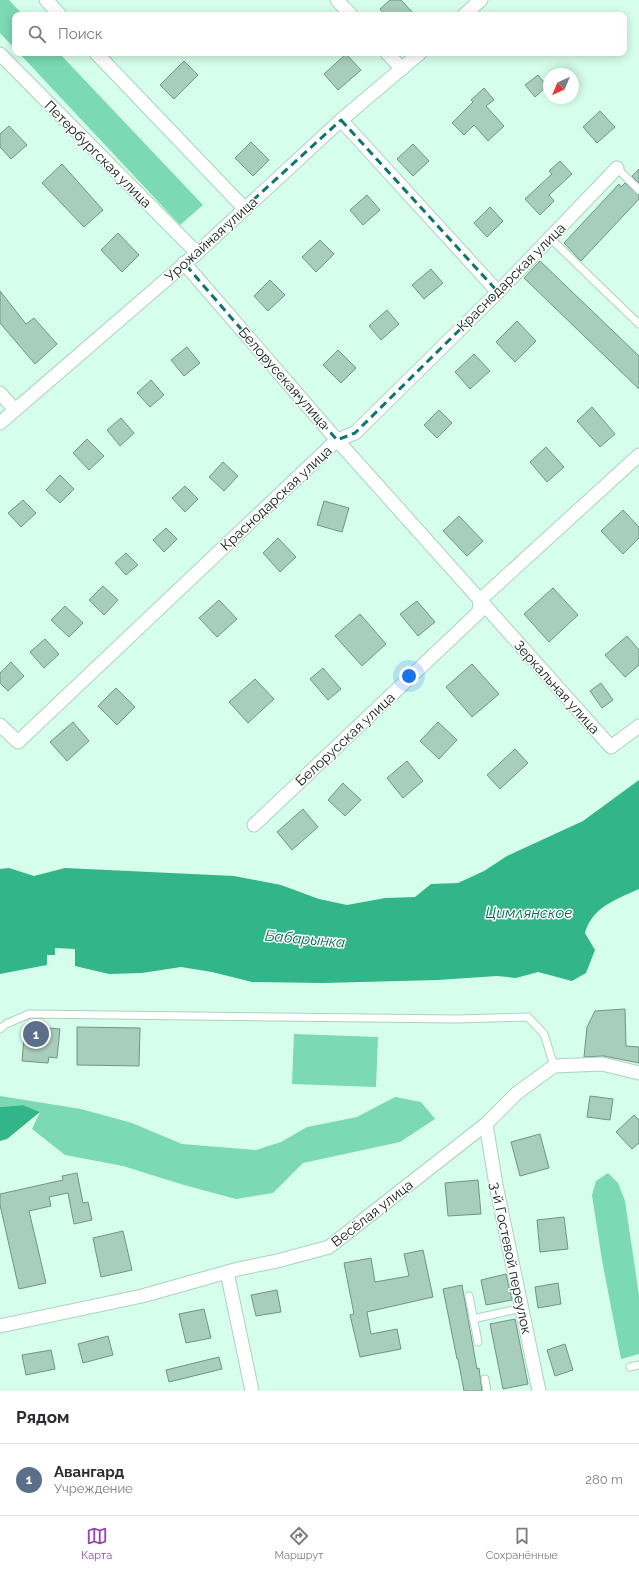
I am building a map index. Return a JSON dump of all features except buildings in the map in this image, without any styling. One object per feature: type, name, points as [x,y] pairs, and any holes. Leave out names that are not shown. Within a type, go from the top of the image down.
[{"type":"street","points":[[46,0],[57,12]]},
{"type":"street","points":[[337,0],[348,12]]},
{"type":"street","points":[[467,12],[481,0]]},
{"type":"street","name":"Петербургская улица","points":[[0,54],[196,253]]},
{"type":"street","points":[[99,56],[245,209]]},
{"type":"street","points":[[390,56],[402,69]]},
{"type":"street","name":"Урожайная улица","points":[[0,423],[196,253],[341,120],[417,56]]},
{"type":"street","points":[[341,120],[498,292]]},
{"type":"street","name":"Краснодарская улица","points":[[0,724],[18,742],[337,440],[355,433],[498,292],[617,168]]},
{"type":"street","name":"Белорусская улица","points":[[184,263],[337,440],[480,600]]},
{"type":"street","points":[[0,393],[15,410]]},
{"type":"street","name":"Белорусская улица","points":[[254,825],[479,612],[480,600],[639,455]]},
{"type":"street","name":"Зеркальная улица","points":[[480,600],[611,747],[639,726]]},
{"type":"street","points":[[554,1066],[602,1064],[639,1073]]},
{"type":"street","name":"Весёлая улица","points":[[0,1326],[142,1296],[227,1272],[329,1247],[486,1124],[517,1093],[554,1066]]},
{"type":"street","name":"3-й Гостевой переулок","points":[[486,1124],[496,1185],[539,1391]]},
{"type":"street","points":[[227,1272],[252,1391]]},
{"type":"lane","points":[[617,168],[639,190]]},
{"type":"lane","points":[[550,238],[639,324]]},
{"type":"lane","points":[[0,1029],[6,1024],[29,1014],[457,1019],[528,1018],[544,1034],[554,1066]]},
{"type":"lane","points":[[469,1296],[478,1342]]},
{"type":"lane","points":[[473,1319],[522,1308]]},
{"type":"lane","points":[[630,1367],[639,1365]]},
{"type":"lane","points":[[485,1379],[487,1391]]},
{"type":"highlighted area","points":[[341,120],[498,292],[355,433],[337,440],[184,263]]},
{"type":"shaded area","points":[[0,0],[9,0],[20,12],[12,12],[12,46],[0,33]]},
{"type":"shaded area","points":[[22,56],[62,56],[203,205],[180,225]]},
{"type":"shaded area","points":[[294,1034],[378,1037],[376,1087],[292,1084]]},
{"type":"shaded area","points":[[0,1096],[81,1109],[132,1123],[182,1144],[256,1150],[281,1142],[307,1127],[357,1117],[395,1097],[421,1102],[435,1119],[400,1142],[303,1163],[273,1193],[236,1199],[123,1166],[65,1155],[32,1129],[40,1112],[23,1105],[0,1107]]},
{"type":"shaded area","points":[[608,1173],[618,1183],[625,1201],[639,1295],[639,1354],[621,1359],[602,1260],[592,1195],[596,1181]]},
{"type":"water","name":"Цимлянское","points":[[639,780],[639,889],[614,900],[599,910],[593,917],[588,924],[585,933],[595,950],[586,973],[572,981],[538,972],[516,978],[497,976],[438,980],[323,983],[252,982],[212,972],[181,967],[142,973],[109,974],[75,966],[75,949],[55,948],[55,955],[47,955],[47,965],[0,974],[0,869],[9,868],[34,876],[65,868],[234,876],[281,885],[319,899],[347,905],[385,898],[415,897],[431,884],[458,883],[484,871],[507,856],[583,821]]},
{"type":"water","points":[[23,1105],[40,1112],[7,1139],[0,1141],[0,1107]]},
{"type":"place","name":"Авангард","points":[[36,1034]]},
{"type":"water label","name":"Бабарынка","points":[[305,939]]}]
